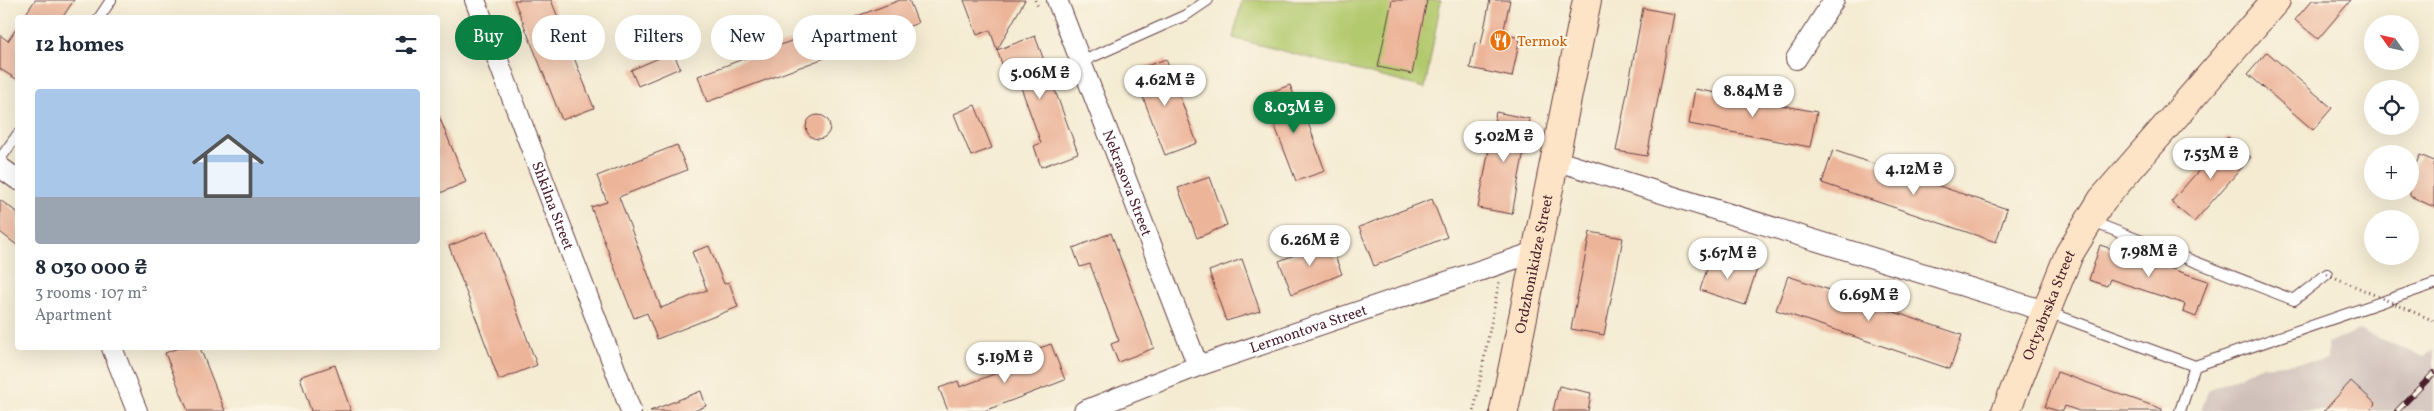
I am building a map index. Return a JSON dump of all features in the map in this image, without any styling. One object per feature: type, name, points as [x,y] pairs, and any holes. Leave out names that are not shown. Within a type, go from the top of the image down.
[{"type":"main road","name":"Ordzhonikidze Street","points":[[1504,411],[1588,0]]},
{"type":"main road","name":"Octyabrska Street","points":[[2006,411],[2069,254],[2102,200],[2276,0]]},
{"type":"street","name":"Shkilna Street","points":[[476,0],[631,411]]},
{"type":"street","name":"Nekrasova Street","points":[[1057,0],[1198,366]]},
{"type":"street","points":[[1796,59],[1834,0]]},
{"type":"street","points":[[1554,160],[2045,311]]},
{"type":"street","points":[[0,167],[15,178]]},
{"type":"street","name":"Lermontova Street","points":[[1084,411],[1198,366],[1535,252]]},
{"type":"street","points":[[113,350],[137,411]]},
{"type":"lane","points":[[101,15],[111,0]]},
{"type":"lane","points":[[1081,62],[1178,19],[1208,0]]},
{"type":"lane","points":[[0,159],[15,138]]},
{"type":"lane","points":[[2089,221],[2294,300],[2327,274]]},
{"type":"lane","points":[[2045,311],[2195,366],[2434,284]]},
{"type":"lane","points":[[2180,411],[2195,366]]},
{"type":"path","points":[[1474,411],[1503,263]]},
{"type":"path","points":[[2327,274],[2434,322]]},
{"type":"shaded area","points":[[2359,330],[2424,357],[2434,349],[2434,411],[2201,411],[2208,390],[2263,366],[2327,360],[2327,343]]},
{"type":"green space","points":[[1242,0],[1441,0],[1425,88],[1233,38]]},
{"type":"building","points":[[35,0],[74,0],[64,15],[25,15]]},
{"type":"building","points":[[514,0],[551,0],[557,15],[532,15],[532,45],[522,20],[522,15],[520,15]]},
{"type":"building","points":[[900,0],[909,0],[915,15],[860,15]]},
{"type":"building","points":[[964,0],[1025,0],[997,50],[990,30],[977,35]]},
{"type":"building","points":[[1392,0],[1427,0],[1412,74],[1378,67]]},
{"type":"building","name":"Termok","points":[[1490,0],[1510,0],[1503,34],[1520,38],[1512,77],[1470,68],[1475,43],[1481,44]]},
{"type":"building","points":[[2312,0],[2351,0],[2318,39],[2295,20]]},
{"type":"building","points":[[1643,8],[1674,14],[1647,156],[1616,151]]},
{"type":"building","points":[[15,30],[15,78],[0,69],[0,35],[8,41]]},
{"type":"building","points":[[1035,36],[1078,153],[1041,167],[1034,146],[1041,143],[1014,68],[1005,72],[997,50]]},
{"type":"building","points":[[793,40],[793,60],[819,60],[707,102],[698,76],[741,60],[783,60],[783,44]]},
{"type":"building","points":[[2267,52],[2332,108],[2313,130],[2248,74]]},
{"type":"building","points":[[1166,59],[1197,143],[1165,155],[1133,71]]},
{"type":"building","points":[[538,60],[575,60],[594,108],[562,120]]},
{"type":"building","points":[[654,60],[676,60],[680,68],[638,86],[631,70]]},
{"type":"building","points":[[1290,85],[1303,118],[1306,117],[1325,171],[1296,181],[1263,95]]},
{"type":"building","points":[[1695,89],[1817,112],[1810,147],[1689,124]]},
{"type":"building","points":[[975,105],[992,148],[971,156],[954,114]]},
{"type":"building","points":[[1496,112],[1530,119],[1512,214],[1478,208]]},
{"type":"building","points":[[818,115],[827,118],[830,127],[827,136],[818,139],[809,136],[806,127],[809,118]]},
{"type":"building","points":[[440,119],[466,182],[440,193]]},
{"type":"building","points":[[2228,137],[2251,157],[2194,222],[2171,202]]},
{"type":"building","points":[[677,145],[687,170],[619,197],[661,308],[707,290],[692,252],[709,246],[724,284],[729,282],[738,307],[657,339],[647,313],[634,318],[591,207],[607,202],[597,176]]},
{"type":"building","points":[[1833,150],[2007,209],[1996,242],[1822,183]]},
{"type":"building","points":[[2420,155],[2434,161],[2434,207],[2419,200]]},
{"type":"building","points":[[1210,177],[1227,225],[1197,238],[1178,188]]},
{"type":"building","points":[[1432,199],[1447,237],[1374,266],[1359,227]]},
{"type":"building","points":[[0,200],[15,211],[15,244],[0,232]]},
{"type":"building","points":[[487,231],[537,365],[499,380],[449,246]]},
{"type":"building","points":[[1590,232],[1623,238],[1604,335],[1571,329]]},
{"type":"building","points":[[1111,233],[1154,348],[1118,362],[1111,344],[1119,341],[1090,264],[1080,267],[1073,248]]},
{"type":"building","points":[[1329,241],[1342,274],[1292,294],[1279,261]]},
{"type":"building","points":[[2100,245],[2208,281],[2196,317],[2183,312],[2185,304],[2110,279],[2107,286],[2089,280]]},
{"type":"building","points":[[1712,254],[1757,269],[1745,305],[1700,290]]},
{"type":"building","points":[[1242,259],[1260,311],[1226,321],[1209,271]]},
{"type":"building","points":[[1788,276],[1962,335],[1950,369],[1776,310]]},
{"type":"building","points":[[1051,344],[1065,380],[984,411],[948,411],[939,388],[958,381],[960,387],[1034,359],[1031,351]]},
{"type":"building","points":[[173,350],[201,350],[225,411],[188,411],[165,353]]},
{"type":"building","points":[[335,365],[351,411],[311,411],[300,377]]},
{"type":"building","points":[[2057,372],[2162,409],[2162,411],[2079,411],[2065,406],[2063,411],[2058,411],[2045,407]]},
{"type":"building","points":[[2351,381],[2376,404],[2369,411],[2324,411]]},
{"type":"building","points":[[1559,386],[1591,393],[1588,411],[1553,411]]},
{"type":"building","points":[[701,391],[706,406],[694,411],[650,411]]},
{"type":"railway","points":[[2397,411],[2434,373]]},
{"type":"place","name":"Termok","points":[[1501,41]]}]
